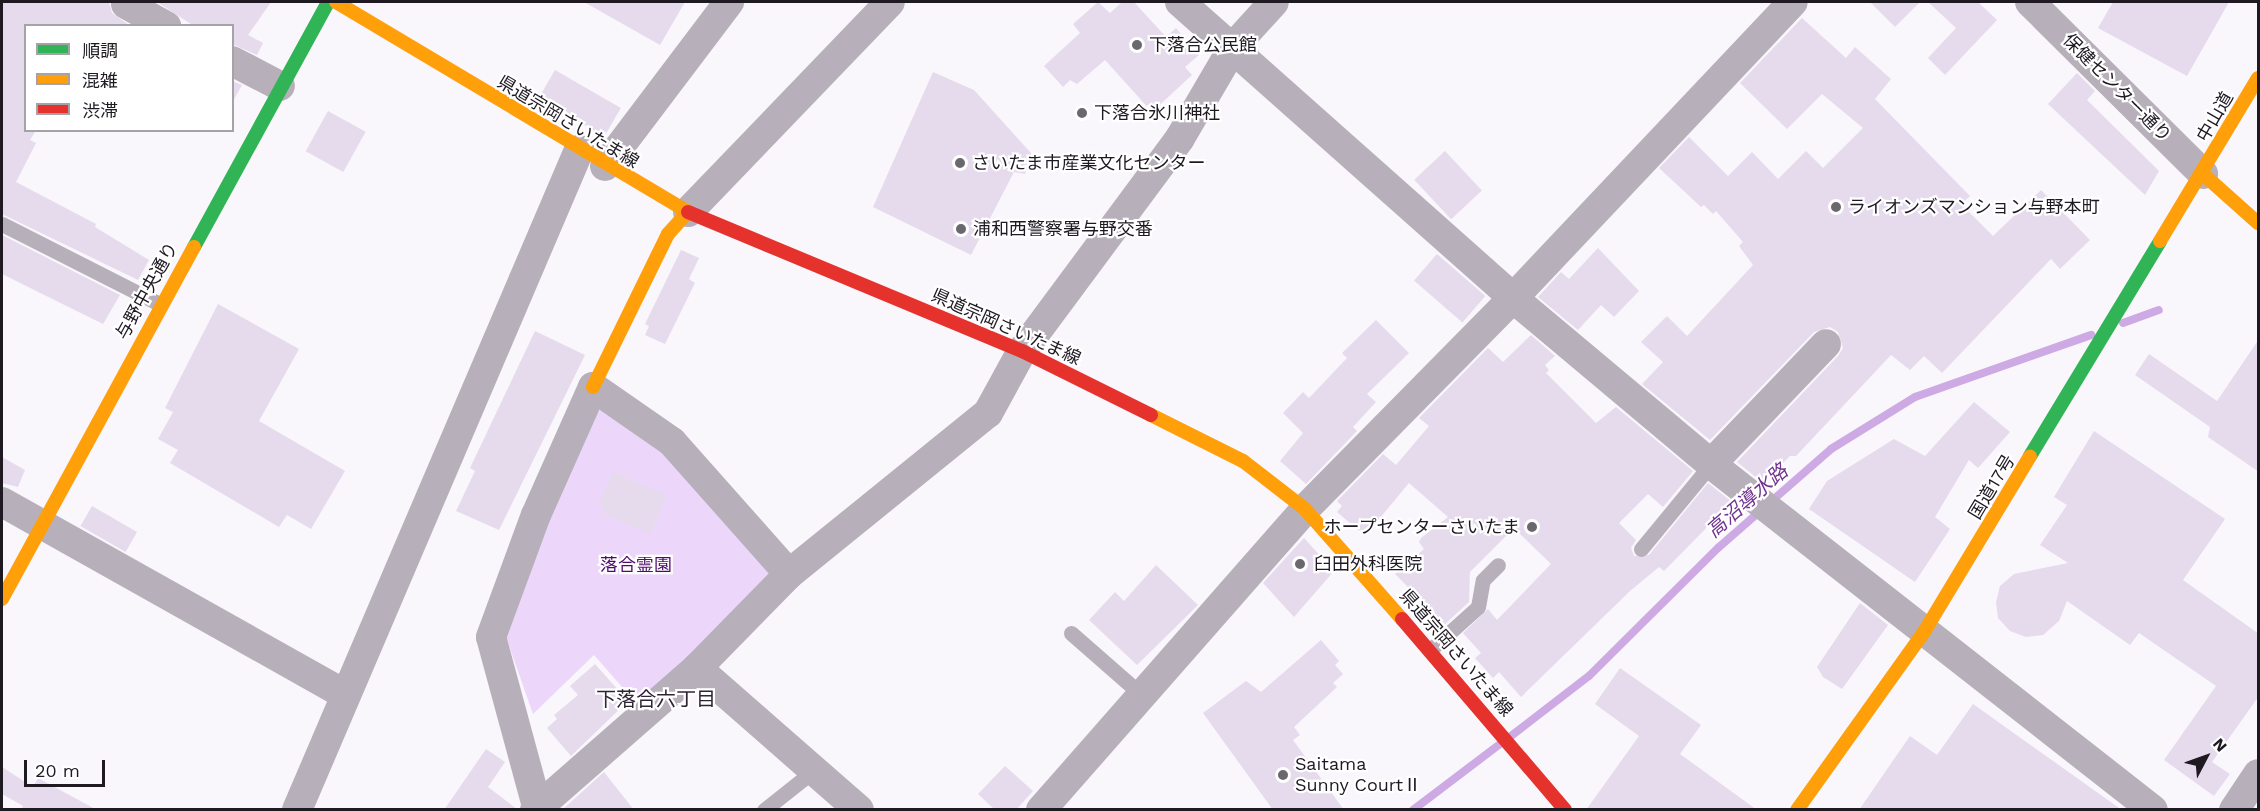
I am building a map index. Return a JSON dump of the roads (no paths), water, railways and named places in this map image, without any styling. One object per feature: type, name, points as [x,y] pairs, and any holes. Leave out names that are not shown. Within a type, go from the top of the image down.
[{"type":"main road","name":"与野中央通り","points":[[2,599],[40,523],[328,2]]},
{"type":"main road","name":"県道宗岡さいたま線","points":[[336,2],[605,166],[688,212],[1022,351],[1243,460],[1305,509],[1514,747],[1565,810]]},
{"type":"main road","name":"中山道","points":[[2204,174],[2259,78]]},
{"type":"main road","points":[[2204,174],[2239,188]]},
{"type":"main road","points":[[2204,174],[2259,223]]},
{"type":"main road","name":"国道17号","points":[[1797,810],[1924,632],[2204,174]]},
{"type":"main road","points":[[593,387],[668,234],[688,212]]},
{"type":"street","points":[[605,166],[729,2]]},
{"type":"street","points":[[688,212],[890,2]]},
{"type":"street","points":[[1180,2],[1234,46],[1513,298],[1710,464],[2153,810]]},
{"type":"street","points":[[789,574],[672,442],[593,387],[537,515],[491,637],[537,808],[697,668],[789,574],[988,413],[1022,351],[1180,138],[1234,46],[1274,2]]},
{"type":"street","points":[[1041,810],[1305,509],[1513,298],[1794,2]]},
{"type":"street","name":"保健センター通り","points":[[2030,2],[2204,174]]},
{"type":"street","points":[[126,4],[162,24]]},
{"type":"street","points":[[234,62],[280,86]]},
{"type":"street","points":[[297,810],[579,150]]},
{"type":"street","points":[[1710,464],[1826,344]]},
{"type":"street","points":[[2,502],[346,695]]},
{"type":"street","points":[[697,668],[859,810]]},
{"type":"street","points":[[2234,810],[2259,774]]},
{"type":"lane","points":[[2,224],[160,304]]},
{"type":"lane","points":[[1641,549],[1710,464]]},
{"type":"lane","points":[[1430,650],[1478,606],[1484,580],[1498,565]]},
{"type":"lane","points":[[1071,633],[1143,696]]},
{"type":"lane","points":[[764,810],[813,771]]},
{"type":"waterway","name":"高沼導水路","points":[[2123,323],[2159,310]]},
{"type":"waterway","name":"高沼導水路","points":[[1511,736],[1589,676],[1718,548],[1831,449],[1915,397],[2091,335]]},
{"type":"waterway","name":"高沼導水路","points":[[1413,810],[1500,744]]},
{"type":"place","name":"下落合公民館","points":[[1137,45]]},
{"type":"place","name":"下落合氷川神社","points":[[1082,113]]},
{"type":"place","name":"さいたま市産業文化センター","points":[[960,163]]},
{"type":"place","name":"ライオンズマンション与野本町","points":[[1836,207]]},
{"type":"place","name":"浦和西警察署与野交番","points":[[961,229]]},
{"type":"place","name":"ホープセンターさいたま","points":[[1532,527]]},
{"type":"place","name":"臼田外科医院","points":[[1300,564]]},
{"type":"place","name":"Saitama Sunny CourtⅡ","points":[[1283,775]]},
{"type":"district","name":"下落合六丁目","points":[[656,699]]},
{"type":"park label","name":"落合霊園","points":[[636,565]]}]
